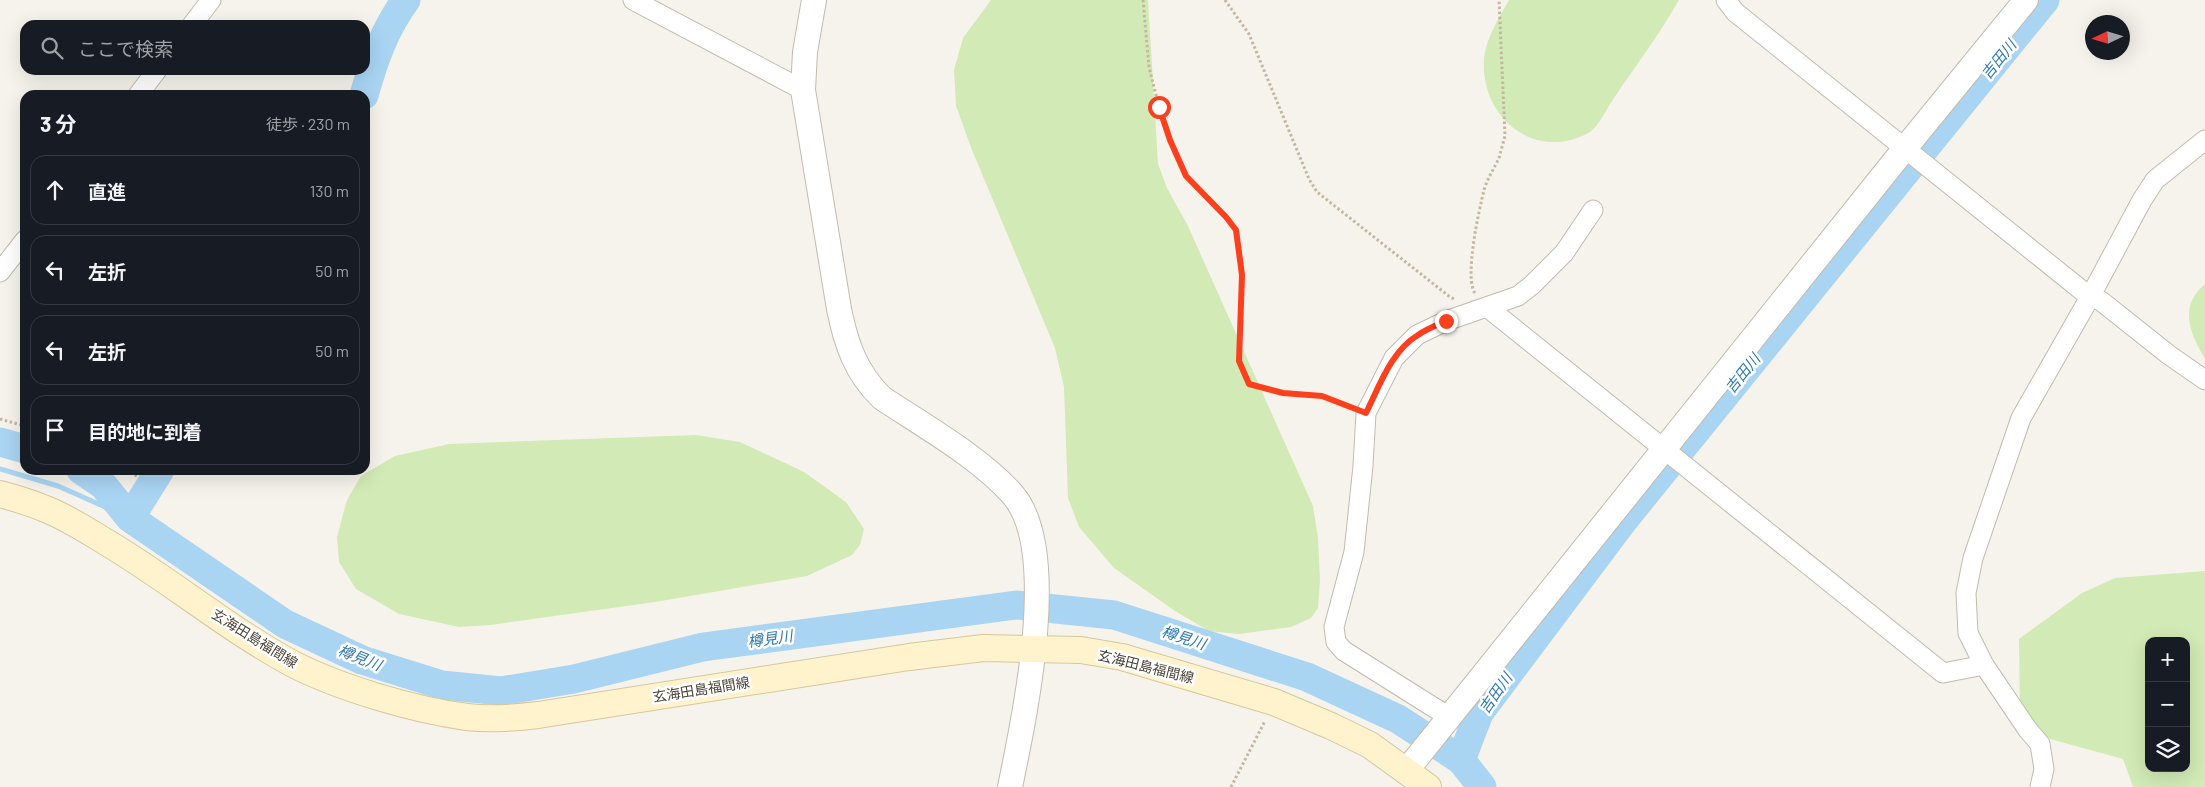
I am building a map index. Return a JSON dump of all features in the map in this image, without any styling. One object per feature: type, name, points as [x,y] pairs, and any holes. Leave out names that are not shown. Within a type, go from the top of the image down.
[{"type":"main road","name":"玄海田島福間線","points":[[0,494],[44,508],[81,526],[132,557],[253,640],[294,664],[339,683],[381,697],[445,713],[468,717],[505,718],[538,715],[909,657],[1034,644],[1122,657],[1274,702],[1332,726],[1411,766],[1428,787]]},
{"type":"street","points":[[196,20],[211,0]]},
{"type":"street","points":[[632,0],[803,90]]},
{"type":"street","points":[[814,0],[805,52],[803,90],[839,309],[846,340],[852,356],[870,386],[882,398],[992,472],[1015,496],[1026,516],[1033,538],[1036,561],[1034,644],[1026,706],[1010,787]]},
{"type":"street","points":[[1726,0],[1735,12],[1906,147],[2090,297],[2101,301],[2169,355],[2205,380]]},
{"type":"street","points":[[1411,766],[1906,147],[2026,0]]},
{"type":"street","points":[[142,90],[153,75]]},
{"type":"street","points":[[2040,787],[2044,769],[2040,744],[1984,664],[1968,633],[1966,593],[1973,558],[2020,418],[2155,180],[2205,140]]},
{"type":"street","points":[[1446,721],[1344,652],[1336,642],[1334,627],[1354,552],[1363,466],[1366,413],[1394,358],[1416,335],[1446,321],[1518,296],[1548,272],[1564,253],[1593,210]]},
{"type":"street","points":[[0,272],[20,246]]},
{"type":"street","points":[[1487,308],[1943,673],[1984,664]]},
{"type":"path","points":[[1143,0],[1149,67],[1170,140],[1186,176],[1236,230],[1242,275],[1239,361],[1249,384],[1283,393],[1322,396],[1366,413]]},
{"type":"path","points":[[1225,0],[1249,34],[1309,179],[1318,192],[1450,297],[1487,308]]},
{"type":"path","points":[[1487,308],[1472,289],[1471,266],[1476,224],[1485,188],[1499,157],[1505,136],[1499,0]]},
{"type":"path","points":[[0,418],[20,424]]},
{"type":"path","points":[[1231,787],[1274,702]]},
{"type":"green space","points":[[991,0],[1148,0],[1158,164],[1167,188],[1188,226],[1313,506],[1318,538],[1320,581],[1318,608],[1311,618],[1291,627],[1239,634],[1209,631],[1175,611],[1114,568],[1079,527],[1068,498],[1064,387],[1055,348],[972,150],[956,106],[954,70],[963,38]]},
{"type":"green space","points":[[1509,0],[1679,0],[1655,39],[1593,130],[1570,140],[1550,142],[1532,138],[1515,129],[1502,116],[1491,100],[1485,80],[1484,59],[1487,43]]},
{"type":"green space","points":[[2205,284],[2205,359],[2191,330],[2189,311],[2197,293]]},
{"type":"green space","points":[[696,435],[740,442],[804,472],[846,502],[864,529],[860,545],[852,555],[807,576],[655,602],[491,625],[459,627],[399,614],[356,589],[339,562],[337,537],[347,500],[361,476],[370,475],[370,471],[395,456],[449,444]]},
{"type":"green space","points":[[2205,571],[2205,787],[2133,787],[2123,759],[2050,739],[2020,721],[2019,639],[2082,593],[2115,578]]},
{"type":"waterway","points":[[366,90],[380,46],[398,11],[406,0]]},
{"type":"waterway","name":"吉田川","points":[[1461,760],[1479,713],[1623,521],[2045,0]]},
{"type":"waterway","name":"樽見川","points":[[0,442],[20,448]]},
{"type":"waterway","points":[[0,469],[20,475]]},
{"type":"waterway","points":[[20,475],[58,486],[130,518]]},
{"type":"waterway","name":"樽見川","points":[[88,475],[103,485],[130,518],[285,624],[362,660],[442,685],[501,691],[574,679],[703,647],[1016,605],[1114,615],[1307,677],[1398,719],[1461,760],[1482,787]]},
{"type":"waterway","points":[[130,518],[157,475]]},
{"type":"route","points":[[1159,107],[1170,140],[1186,176],[1236,230],[1242,275],[1239,361],[1249,384],[1283,393],[1322,396],[1366,413],[1394,358],[1416,335],[1446,321]]}]
